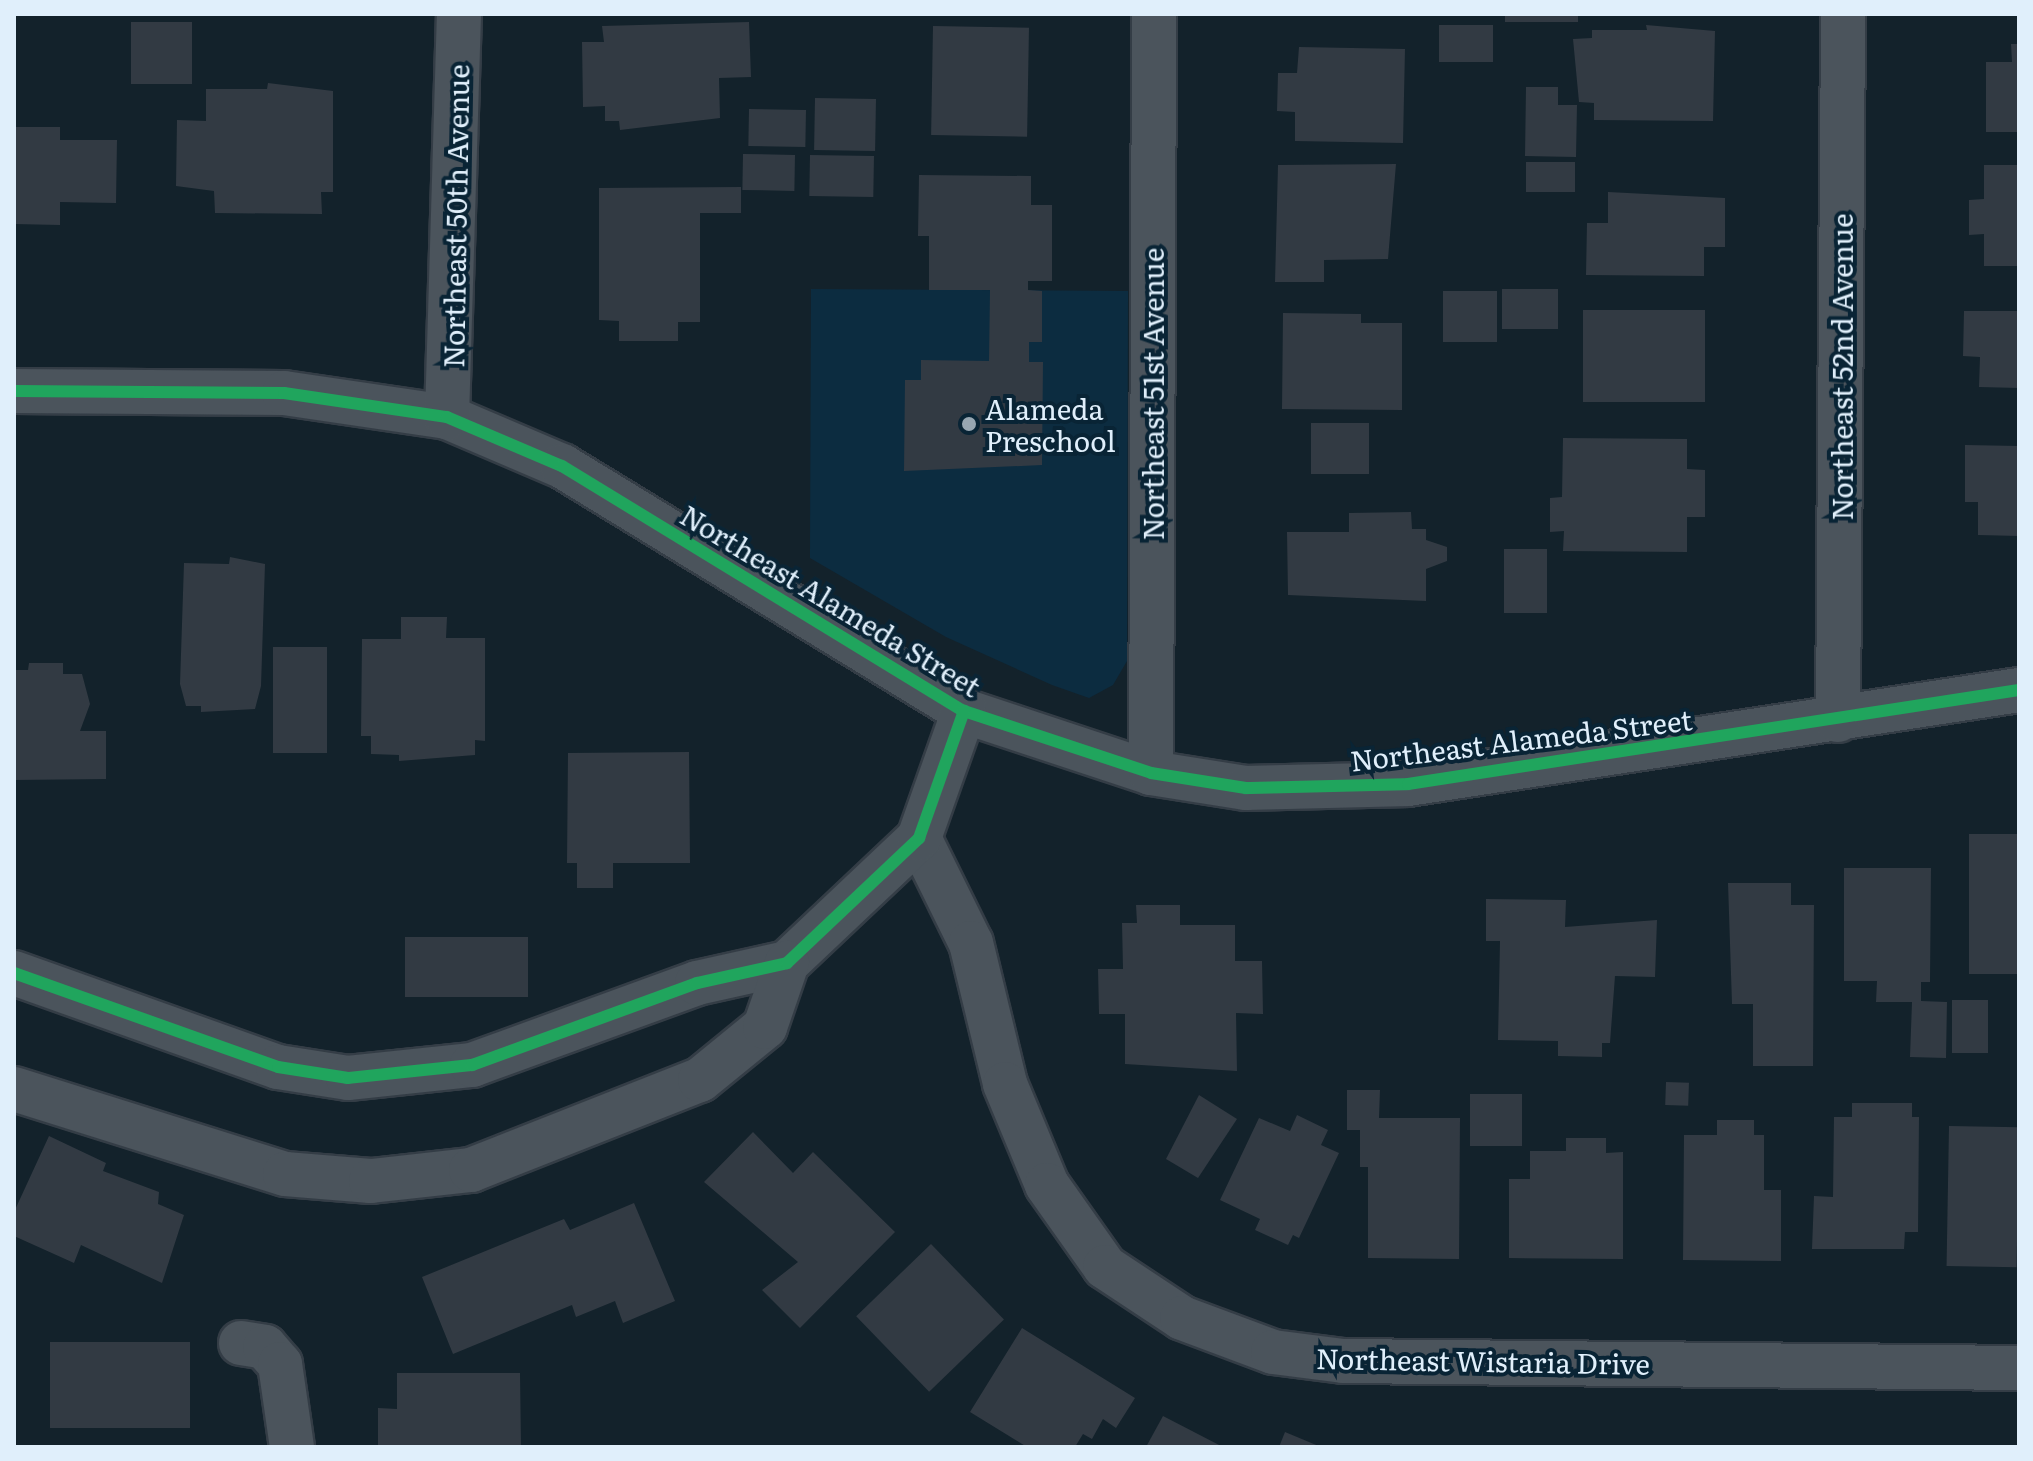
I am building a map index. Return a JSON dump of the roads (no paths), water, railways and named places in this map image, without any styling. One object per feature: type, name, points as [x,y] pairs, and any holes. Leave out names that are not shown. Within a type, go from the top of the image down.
[{"type":"street","name":"Northeast 50th Avenue","points":[[447,417],[459,14]]},
{"type":"street","name":"Northeast 51st Avenue","points":[[1151,773],[1154,14]]},
{"type":"street","name":"Northeast 52nd Avenue","points":[[1838,720],[1843,14]]},
{"type":"street","name":"Northeast Alameda Street","points":[[14,391],[284,393],[447,417],[562,466],[964,711],[1151,773],[1246,788],[1408,784],[2019,690]]},
{"type":"street","points":[[14,1089],[285,1174],[371,1181],[471,1170],[700,1080],[765,1027],[787,963],[919,838],[964,711]]},
{"type":"street","name":"Northeast Wistaria Drive","points":[[919,838],[971,943],[1005,1084],[1047,1185],[1105,1267],[1182,1318],[1273,1352],[1343,1361],[2019,1368]]},
{"type":"street","points":[[14,973],[209,1048],[348,1078],[472,1065],[697,983],[787,963]]},
{"type":"street","points":[[241,1343],[265,1347],[280,1364],[292,1447]]},
{"type":"place","name":"Alameda Preschool","points":[[969,424]]}]
